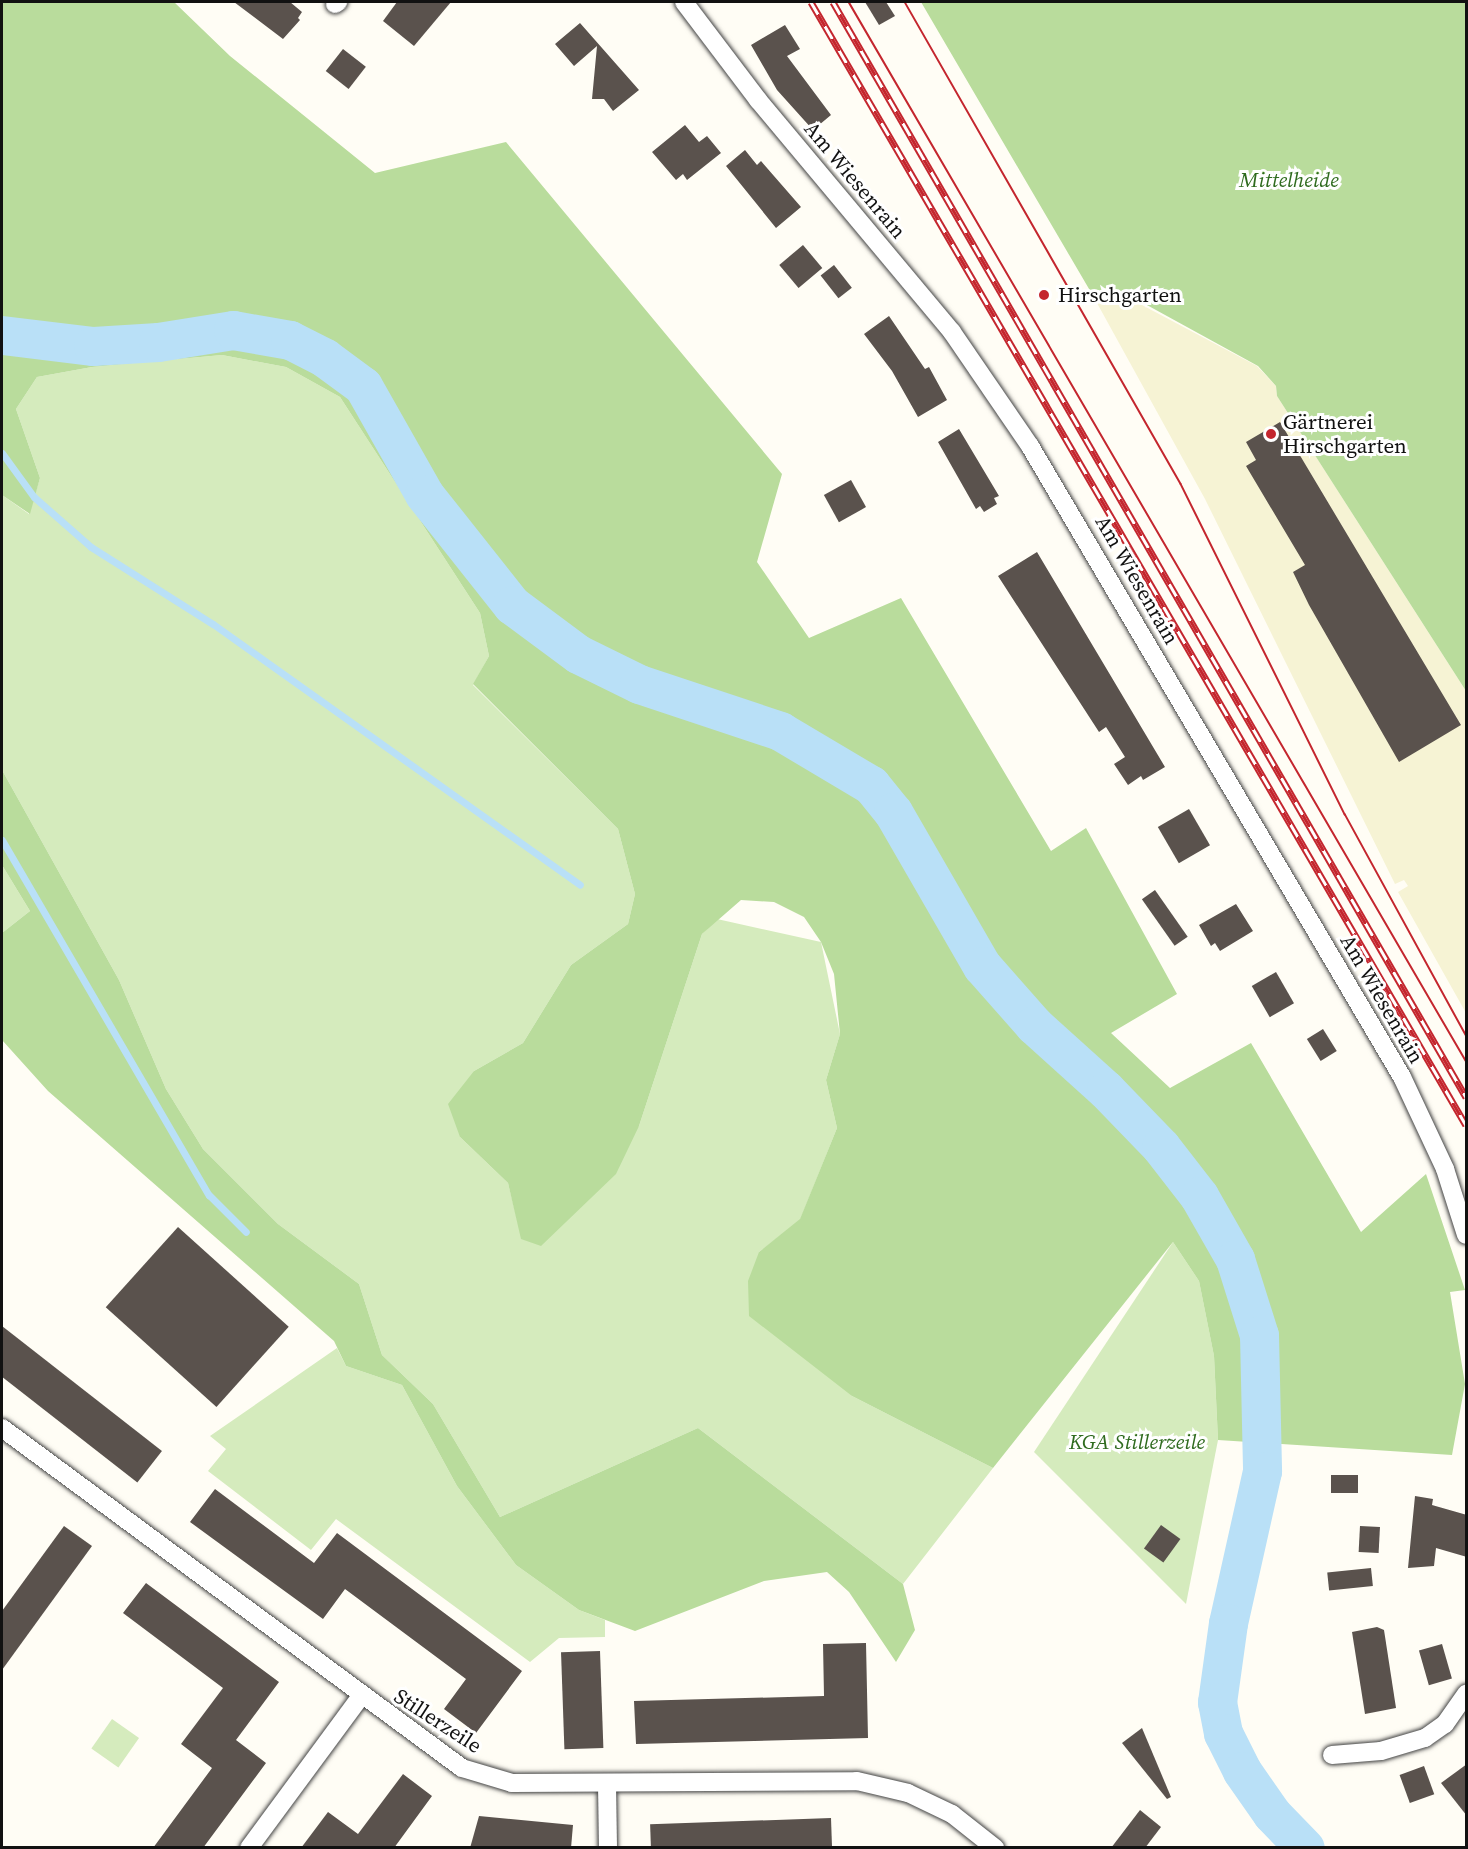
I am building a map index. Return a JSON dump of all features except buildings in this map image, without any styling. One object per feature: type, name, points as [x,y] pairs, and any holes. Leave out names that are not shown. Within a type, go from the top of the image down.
[{"type":"street","name":"Am Wiesenrain","points":[[684,2],[758,100],[952,332],[1030,446],[1402,1077],[1445,1169],[1467,1234]]},
{"type":"street","name":"Stillerzeile","points":[[2,1428],[458,1766],[500,1782],[607,1784],[857,1781],[908,1793],[952,1814],[995,1848]]},
{"type":"street","points":[[1332,1755],[1381,1751],[1425,1738],[1445,1724],[1467,1694]]},
{"type":"street","points":[[249,1848],[361,1696]]},
{"type":"street","points":[[607,1784],[608,1848]]},
{"type":"shaded area","name":"Gärtnerei Hirschgarten","points":[[1108,287],[1257,366],[1276,386],[1277,396],[1466,691],[1466,1013],[1398,892],[1408,886],[1404,880],[1395,884],[1205,499],[1092,294]]},
{"type":"green space","points":[[2,2],[174,2],[230,56],[375,173],[506,142],[782,474],[757,562],[809,638],[901,598],[1051,851],[1086,828],[1177,994],[1111,1033],[1170,1088],[1251,1043],[1361,1232],[1426,1174],[1465,1290],[1450,1292],[1465,1384],[1452,1455],[1218,1440],[1214,1356],[1199,1281],[1173,1242],[993,1468],[852,1396],[749,1316],[748,1281],[759,1252],[800,1219],[837,1128],[826,1080],[840,1034],[834,974],[821,942],[804,917],[774,902],[741,900],[702,934],[639,1126],[616,1174],[541,1246],[521,1239],[508,1183],[460,1137],[448,1104],[474,1071],[523,1043],[571,965],[628,924],[635,894],[618,829],[473,684],[489,656],[480,613],[340,397],[286,367],[222,355],[92,367],[37,377],[16,409],[40,478],[30,514],[2,495]]},
{"type":"green space","name":"Mittelheide","points":[[921,2],[1466,2],[1466,691],[1277,396],[1276,386],[1258,366],[1125,293],[1108,287],[1092,294]]},
{"type":"green space","points":[[222,355],[286,367],[340,397],[480,613],[489,656],[473,685],[618,829],[635,894],[628,924],[571,965],[523,1043],[474,1071],[460,1137],[508,1183],[522,1239],[639,1126],[702,934],[717,919],[821,942],[840,1034],[826,1080],[837,1128],[800,1220],[759,1252],[852,1396],[993,1468],[903,1584],[698,1428],[500,1517],[433,1404],[382,1355],[359,1284],[278,1224],[203,1149],[166,1089],[119,980],[2,770],[2,495],[29,514],[40,478],[16,409],[37,377],[92,367]]},
{"type":"green space","points":[[2,770],[119,980],[166,1089],[203,1149],[278,1224],[359,1284],[382,1355],[433,1404],[500,1517],[698,1428],[903,1584],[915,1630],[896,1662],[849,1592],[827,1572],[764,1581],[635,1631],[579,1610],[516,1565],[457,1486],[402,1385],[346,1366],[334,1341],[48,1091],[2,1040],[2,933],[30,911],[2,865]]},
{"type":"green space","points":[[2,865],[30,911],[2,933]]},
{"type":"green space","name":"KGA Stillerzeile","points":[[1173,1242],[1199,1281],[1214,1356],[1218,1440],[1186,1604],[1034,1452]]},
{"type":"green space","points":[[337,1348],[346,1366],[402,1385],[457,1486],[516,1565],[579,1610],[605,1620],[605,1637],[559,1638],[530,1662],[336,1519],[311,1550],[208,1471],[226,1449],[210,1436]]},
{"type":"green space","points":[[112,1719],[139,1738],[118,1767],[91,1748]]},
{"type":"waterway","points":[[2,335],[93,346],[158,342],[233,330],[290,340],[325,358],[363,386],[424,494],[512,605],[578,654],[639,684],[780,731],[871,785],[893,812],[982,966],[1034,1025],[1106,1090],[1161,1147],[1199,1196],[1235,1259],[1259,1335],[1262,1471],[1228,1623],[1217,1702],[1223,1733],[1242,1771],[1272,1814],[1305,1848]]},
{"type":"waterway","points":[[2,453],[34,497],[91,547],[213,624],[580,885]]},
{"type":"waterway","points":[[2,840],[209,1195],[246,1232]]},
{"type":"tram line","points":[[849,2],[1466,1061]]},
{"type":"tram line","points":[[905,2],[1181,484],[1345,814],[1466,1035]]},
{"type":"railway","points":[[811,2],[1466,1125]]},
{"type":"railway","points":[[833,2],[1466,1097]]},
{"type":"place","name":"Hirschgarten","points":[[1044,295]]},
{"type":"place","name":"Gärtnerei Hirschgarten","points":[[1271,434]]}]
